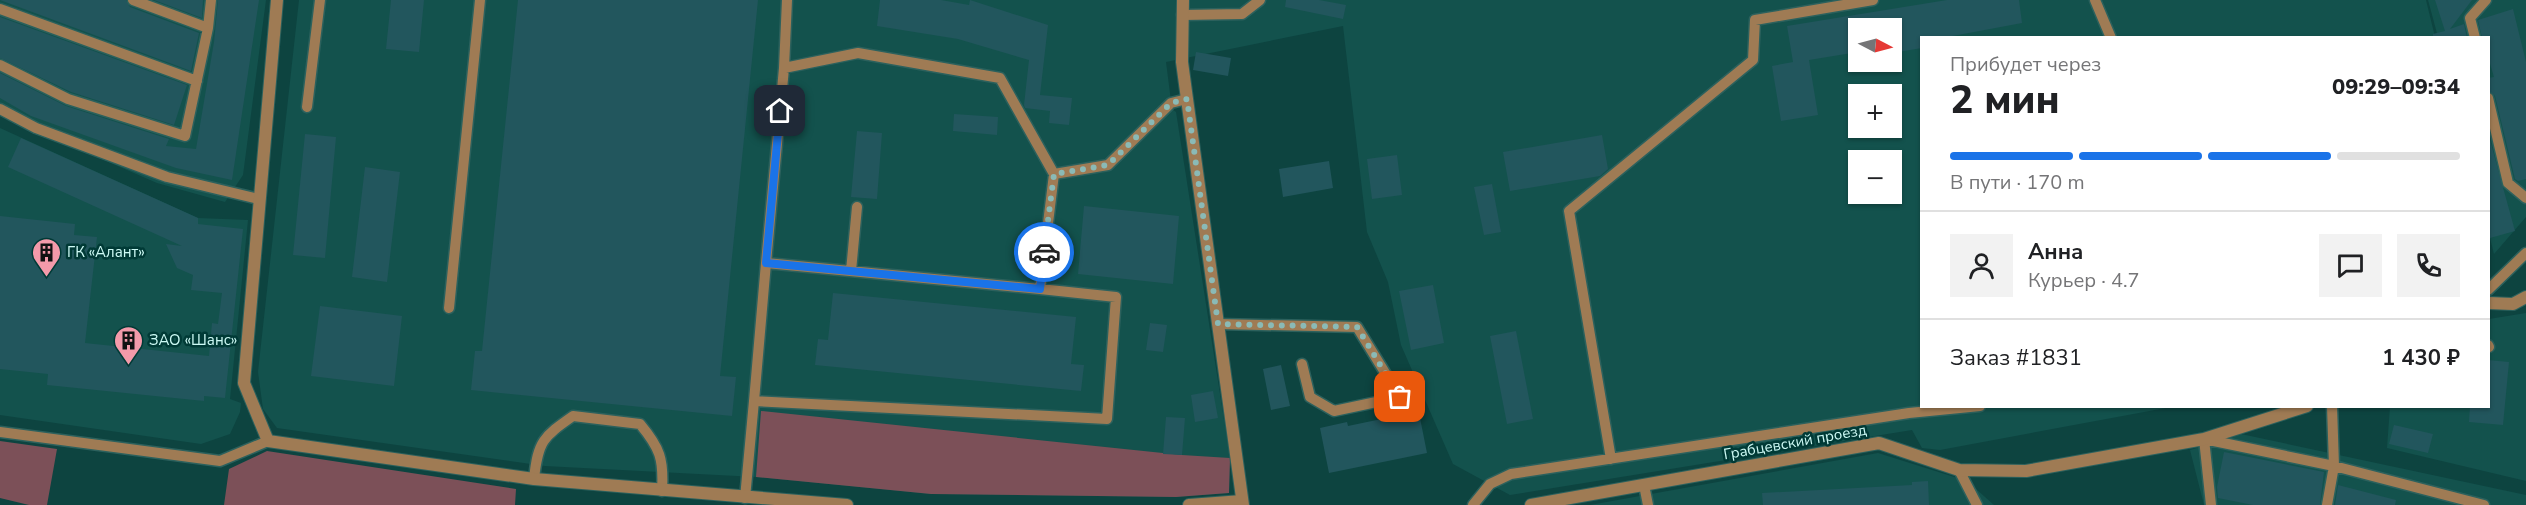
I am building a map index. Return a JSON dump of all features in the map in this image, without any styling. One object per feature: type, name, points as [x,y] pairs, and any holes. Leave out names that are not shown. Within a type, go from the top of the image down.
[{"type":"street","points":[[277,0],[244,383],[268,441],[534,479],[847,505]]},
{"type":"street","points":[[1183,0],[1182,62],[1242,503],[1189,505]]},
{"type":"street","points":[[2490,303],[2512,304],[2526,297]]},
{"type":"street","name":"Грабцевский проезд","points":[[1531,505],[1549,504],[1879,442],[1959,470],[2026,471],[2204,439],[2301,408]]},
{"type":"lane","points":[[133,0],[208,28]]},
{"type":"lane","points":[[0,65],[68,99],[185,136],[208,28],[211,0]]},
{"type":"lane","points":[[308,107],[320,0]]},
{"type":"lane","points":[[449,308],[480,0]]},
{"type":"lane","points":[[745,498],[784,68],[788,0]]},
{"type":"lane","points":[[1182,15],[1242,14],[1260,0]]},
{"type":"lane","points":[[1611,459],[1569,211],[1753,60],[1755,20],[1873,0]]},
{"type":"lane","points":[[2095,0],[2110,36]]},
{"type":"lane","points":[[2474,36],[2470,18],[2486,0]]},
{"type":"lane","points":[[0,9],[197,81]]},
{"type":"lane","points":[[784,68],[858,53],[1000,78],[1054,174],[1040,289]]},
{"type":"lane","points":[[1054,174],[1108,165],[1171,103],[1187,99]]},
{"type":"lane","points":[[2490,106],[2508,183],[2526,198]]},
{"type":"lane","points":[[0,109],[36,128],[167,177],[259,200]]},
{"type":"lane","points":[[851,271],[857,207]]},
{"type":"lane","points":[[2490,288],[2526,253]]},
{"type":"lane","points":[[754,401],[1107,419],[1116,297],[766,263]]},
{"type":"lane","points":[[1218,324],[1357,327],[1400,397],[1334,411],[1310,397],[1302,364]]},
{"type":"lane","points":[[1473,505],[1490,484],[1511,474],[1909,413],[1960,408]]},
{"type":"lane","points":[[2327,505],[2334,466],[2332,408]]},
{"type":"lane","points":[[534,479],[537,454],[547,435],[573,416],[640,424],[653,440],[663,465],[662,490]]},
{"type":"lane","points":[[0,432],[220,461],[268,441]]},
{"type":"lane","points":[[2211,505],[2204,439],[2334,466],[2484,505]]},
{"type":"lane","points":[[1959,470],[1977,505]]},
{"type":"lane","points":[[1644,485],[1648,505]]},
{"type":"shaded area","points":[[0,0],[266,0],[243,175],[225,202],[157,183],[0,115]]},
{"type":"shaded area","points":[[299,0],[2426,0],[2435,36],[1920,36],[1920,408],[2166,408],[1940,450],[1922,448],[1912,430],[1510,495],[1453,464],[1401,345],[1388,282],[1367,232],[1343,26],[1166,62],[1172,109],[1176,112],[1230,458],[1229,493],[1176,497],[931,494],[756,477],[545,466],[277,428],[263,409],[258,372]]},
{"type":"shaded area","points":[[2428,0],[2526,0],[2526,217],[2494,254],[2490,238],[2490,36],[2438,36]]},
{"type":"shaded area","points":[[0,128],[198,218],[248,220],[230,399],[241,403],[240,412],[230,434],[201,444],[0,415]]},
{"type":"shaded area","points":[[2526,313],[2526,481],[2387,448],[2390,408],[2490,408],[2490,319]]},
{"type":"shaded area","points":[[761,411],[1182,455],[1230,458],[1229,493],[1176,497],[931,494],[756,477]]},
{"type":"shaded area","points":[[2241,434],[2526,495],[2526,505],[2204,505],[2190,450]]},
{"type":"shaded area","points":[[0,441],[57,449],[47,505],[29,505],[0,498]]},
{"type":"shaded area","points":[[267,451],[516,489],[515,505],[224,505],[229,469]]},
{"type":"shaded area","points":[[1878,453],[1967,481],[1994,505],[1590,505]]},
{"type":"building","points":[[0,0],[126,0],[130,7],[199,33],[191,71]]},
{"type":"building","points":[[154,0],[203,0],[202,18]]},
{"type":"building","points":[[218,0],[259,0],[232,180],[176,168],[31,116],[0,98],[0,73],[66,106],[169,139],[166,146],[196,149],[214,42]]},
{"type":"building","points":[[391,0],[424,0],[419,52],[386,49]]},
{"type":"building","points":[[518,0],[758,0],[720,376],[736,377],[732,416],[471,390],[475,351],[482,351]]},
{"type":"building","points":[[880,0],[941,0],[969,5],[970,0],[1048,25],[1040,95],[1072,98],[1069,125],[1049,123],[1050,111],[1025,108],[1029,60],[958,39],[877,26]]},
{"type":"building","points":[[1286,0],[1319,0],[1346,5],[1343,19],[1285,7]]},
{"type":"building","points":[[1947,0],[2019,0],[2022,23],[1953,36],[1920,36],[1920,48],[1902,51],[1902,18],[1848,18],[1848,54],[1809,60],[1818,115],[1781,121],[1772,66],[1793,62],[1787,26]]},
{"type":"building","points":[[2435,0],[2472,0],[2450,29],[2464,24],[2467,36],[2433,36],[2433,34],[2445,31]]},
{"type":"building","points":[[2513,9],[2526,62],[2526,179],[2518,181],[2515,179],[2495,96],[2490,92],[2490,78],[2494,77],[2490,64],[2490,36],[2482,36],[2478,20]]},
{"type":"building","points":[[0,17],[187,85],[174,125],[71,92],[0,58]]},
{"type":"building","points":[[1196,52],[1231,58],[1228,76],[1193,70]]},
{"type":"building","points":[[954,114],[998,117],[997,135],[953,131]]},
{"type":"building","points":[[857,131],[882,133],[877,199],[851,197]]},
{"type":"building","points":[[305,134],[336,137],[325,258],[293,255]]},
{"type":"building","points":[[1602,135],[1608,169],[1600,176],[1510,191],[1503,152]]},
{"type":"building","points":[[21,138],[198,218],[198,224],[243,229],[225,398],[204,396],[204,401],[47,385],[48,374],[0,369],[0,216],[75,224],[74,235],[97,237],[85,343],[209,356],[212,323],[218,324],[222,293],[191,290],[193,275],[177,268],[166,244],[182,246],[8,167]]},
{"type":"building","points":[[2490,140],[2515,231],[2490,238]]},
{"type":"building","points":[[1397,155],[1402,195],[1372,199],[1367,159]]},
{"type":"building","points":[[1329,161],[1333,188],[1283,197],[1279,169]]},
{"type":"building","points":[[365,167],[400,172],[387,282],[352,277]]},
{"type":"building","points":[[1492,184],[1501,232],[1484,235],[1474,187]]},
{"type":"building","points":[[1084,206],[1179,216],[1173,284],[1078,274]]},
{"type":"building","points":[[1433,285],[1444,343],[1411,350],[1399,291]]},
{"type":"building","points":[[833,293],[1076,317],[1071,364],[1084,365],[1081,391],[815,365],[818,339],[828,340]]},
{"type":"building","points":[[320,306],[402,316],[394,386],[311,376]]},
{"type":"building","points":[[1150,323],[1167,325],[1163,352],[1146,350]]},
{"type":"building","points":[[1516,331],[1533,419],[1507,424],[1490,336]]},
{"type":"building","points":[[2490,360],[2509,362],[2503,425],[2469,422],[2470,408],[2490,408]]},
{"type":"building","points":[[1281,365],[1290,406],[1271,410],[1263,369]]},
{"type":"building","points":[[1213,391],[1218,418],[1195,422],[1191,395]]},
{"type":"building","points":[[1418,408],[1427,453],[1329,473],[1320,428],[1347,422],[1348,426],[1391,417],[1390,414]]},
{"type":"building","points":[[1166,417],[1185,418],[1182,455],[1163,454]]},
{"type":"building","points":[[2394,425],[2433,434],[2428,453],[2389,444]]},
{"type":"building","points":[[2224,452],[2324,472],[2320,505],[2253,505],[2218,498],[2217,487]]},
{"type":"building","points":[[1928,481],[1929,505],[1763,505],[1762,493],[1912,485],[1912,482]]},
{"type":"building","points":[[2338,485],[2396,500],[2395,505],[2335,505]]},
{"type":"way so far","points":[[1044,252],[1054,174],[1108,165],[1171,103],[1187,99],[1218,324],[1357,327],[1400,397]]},
{"type":"place","name":"ГК «Алант»","points":[[46,278]]},
{"type":"place","name":"ЗАО «Шанс»","points":[[128,366]]},
{"type":"route","points":[[780,111],[766,263],[1040,289],[1044,252]]}]
